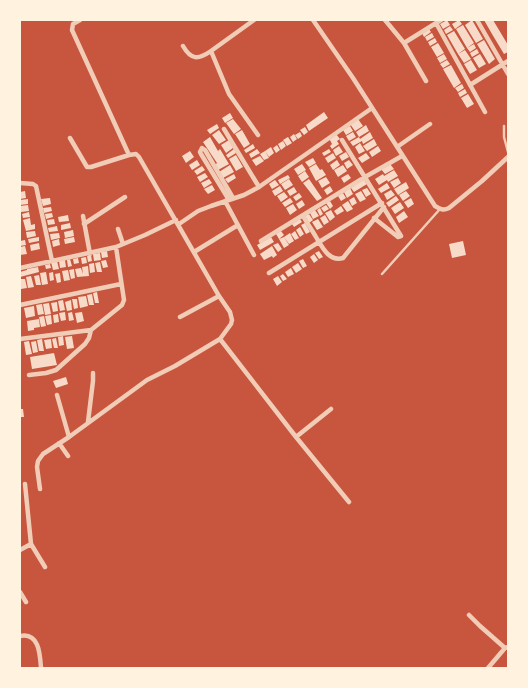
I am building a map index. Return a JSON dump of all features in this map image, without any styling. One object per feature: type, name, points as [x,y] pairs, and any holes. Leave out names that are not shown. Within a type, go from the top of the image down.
[{"type":"street","points":[[80,20],[73,24],[72,30],[129,155]]},
{"type":"street","points":[[183,46],[192,57],[204,56],[254,20]]},
{"type":"street","points":[[313,20],[434,206],[445,210],[456,204],[508,157]]},
{"type":"street","points":[[385,20],[404,43],[426,81]]},
{"type":"street","points":[[427,20],[436,23],[486,112]]},
{"type":"street","points":[[477,20],[508,74]]},
{"type":"street","points":[[404,43],[436,23]]},
{"type":"street","points":[[211,51],[229,94],[258,136]]},
{"type":"street","points":[[470,85],[508,61]]},
{"type":"street","points":[[20,268],[116,247],[211,206],[244,195],[259,187],[372,108]]},
{"type":"street","points":[[397,147],[430,124]]},
{"type":"street","points":[[224,129],[259,187]]},
{"type":"street","points":[[40,489],[37,467],[38,461],[43,454],[147,380],[175,366],[220,339],[232,320],[230,312],[139,157],[136,154],[129,155],[91,168],[88,167],[70,138]]},
{"type":"street","points":[[342,140],[401,234],[399,237],[374,218]]},
{"type":"street","points":[[229,200],[201,154],[202,148],[205,150],[229,200],[238,225],[254,255]]},
{"type":"street","points":[[262,240],[402,156]]},
{"type":"street","points":[[20,183],[33,184],[38,189],[52,261]]},
{"type":"street","points":[[84,224],[125,197]]},
{"type":"street","points":[[303,216],[325,251],[335,259],[343,258],[383,205]]},
{"type":"street","points":[[269,274],[383,205]]},
{"type":"street","points":[[83,216],[90,254]]},
{"type":"street","points":[[194,252],[238,225]]},
{"type":"street","points":[[118,229],[123,244]]},
{"type":"street","points":[[20,339],[91,330],[122,305],[124,300],[116,247]]},
{"type":"street","points":[[20,305],[121,284]]},
{"type":"street","points":[[180,318],[219,296]]},
{"type":"street","points":[[29,375],[56,370],[85,344],[91,330]]},
{"type":"street","points":[[220,339],[349,502]]},
{"type":"street","points":[[88,422],[93,381],[92,373]]},
{"type":"street","points":[[57,395],[69,437]]},
{"type":"street","points":[[296,437],[331,409]]},
{"type":"street","points":[[59,443],[68,456]]},
{"type":"street","points":[[25,484],[31,544],[45,567]]},
{"type":"street","points":[[20,550],[31,544]]},
{"type":"street","points":[[20,592],[26,602]]},
{"type":"street","points":[[469,615],[507,648],[488,668]]},
{"type":"street","points":[[20,636],[28,635],[35,640],[41,668]]},
{"type":"lane","points":[[504,126],[504,137],[508,152]]},
{"type":"lane","points":[[382,274],[440,209]]},
{"type":"building","points":[[447,20],[450,25],[443,29],[440,24]]},
{"type":"building","points":[[459,20],[462,24],[455,29],[452,24]]},
{"type":"building","points":[[472,20],[483,39],[476,43],[465,25]]},
{"type":"building","points":[[484,20],[493,20],[499,30],[492,34]]},
{"type":"building","points":[[463,25],[474,43],[467,48],[456,29]]},
{"type":"building","points":[[450,26],[453,30],[446,34],[444,30]]},
{"type":"building","points":[[429,29],[431,32],[424,37],[422,33]]},
{"type":"building","points":[[499,30],[508,45],[508,52],[504,54],[492,34]]},
{"type":"building","points":[[454,31],[465,49],[458,54],[447,35]]},
{"type":"building","points":[[432,33],[434,37],[427,41],[425,37]]},
{"type":"building","points":[[435,38],[437,42],[430,46],[428,42]]},
{"type":"building","points":[[484,40],[495,59],[489,64],[477,44]]},
{"type":"building","points":[[438,43],[444,53],[437,57],[431,47]]},
{"type":"building","points":[[474,44],[476,48],[470,52],[467,48]]},
{"type":"building","points":[[477,49],[479,53],[472,57],[470,53]]},
{"type":"building","points":[[465,50],[471,59],[464,63],[458,54]]},
{"type":"building","points":[[444,54],[447,59],[440,63],[437,58]]},
{"type":"building","points":[[480,54],[486,64],[479,68],[473,58]]},
{"type":"building","points":[[447,60],[450,64],[443,68],[440,64]]},
{"type":"building","points":[[471,60],[477,70],[470,74],[464,64]]},
{"type":"building","points":[[451,65],[461,83],[454,88],[443,69]]},
{"type":"building","points":[[462,84],[464,88],[458,92],[455,88]]},
{"type":"building","points":[[465,89],[467,93],[460,97],[458,93]]},
{"type":"building","points":[[468,94],[474,104],[467,108],[461,98]]},
{"type":"building","points":[[324,112],[328,118],[309,131],[306,125]]},
{"type":"building","points":[[230,113],[233,118],[225,123],[222,118]]},
{"type":"building","points":[[233,119],[241,129],[234,134],[226,123]]},
{"type":"building","points":[[358,119],[363,126],[355,131],[350,124]]},
{"type":"building","points":[[217,124],[219,128],[210,134],[207,130]]},
{"type":"building","points":[[366,125],[369,131],[359,137],[356,132]]},
{"type":"building","points":[[350,126],[353,131],[346,135],[343,130]]},
{"type":"building","points":[[305,127],[308,132],[304,135],[300,130]]},
{"type":"building","points":[[219,130],[226,140],[219,144],[212,135]]},
{"type":"building","points":[[242,130],[250,144],[244,148],[235,134]]},
{"type":"building","points":[[300,132],[302,136],[298,139],[295,135]]},
{"type":"building","points":[[353,132],[356,137],[349,141],[346,136]]},
{"type":"building","points":[[370,132],[373,138],[363,144],[362,141],[353,146],[350,142],[359,137],[360,139]]},
{"type":"building","points":[[294,134],[297,139],[293,142],[290,137]]},
{"type":"building","points":[[336,134],[340,139],[337,141],[339,144],[332,149],[329,138]]},
{"type":"building","points":[[210,137],[218,151],[220,149],[229,164],[218,170],[215,165],[217,163],[203,142]]},
{"type":"building","points":[[288,137],[292,143],[287,146],[283,140]]},
{"type":"building","points":[[374,139],[377,145],[367,151],[363,146]]},
{"type":"building","points":[[229,140],[233,148],[226,153],[221,145]]},
{"type":"building","points":[[283,141],[286,146],[281,150],[278,144]]},
{"type":"building","points":[[360,143],[365,151],[359,154],[355,147]]},
{"type":"building","points":[[253,144],[255,148],[246,153],[244,150]]},
{"type":"building","points":[[277,145],[280,150],[276,153],[273,148]]},
{"type":"building","points":[[339,146],[343,152],[336,156],[333,150]]},
{"type":"building","points":[[378,146],[381,151],[372,157],[369,152]]},
{"type":"building","points":[[271,147],[274,153],[269,157],[265,151]]},
{"type":"building","points":[[234,149],[236,153],[228,158],[226,155]]},
{"type":"building","points":[[257,149],[260,153],[251,158],[249,154]]},
{"type":"building","points":[[329,149],[331,152],[324,156],[322,153]]},
{"type":"building","points":[[190,151],[194,157],[186,163],[182,156]]},
{"type":"building","points":[[265,151],[269,158],[264,160],[260,154]]},
{"type":"building","points":[[346,152],[349,157],[342,161],[339,156]]},
{"type":"building","points":[[333,153],[336,158],[328,163],[325,158]]},
{"type":"building","points":[[366,153],[370,158],[362,163],[358,158]]},
{"type":"building","points":[[236,155],[243,167],[236,171],[229,159]]},
{"type":"building","points":[[260,156],[264,161],[256,166],[252,160]]},
{"type":"building","points":[[313,158],[316,163],[309,167],[305,162]]},
{"type":"building","points":[[197,160],[200,165],[192,170],[189,165]]},
{"type":"building","points":[[337,160],[340,165],[333,170],[330,165]]},
{"type":"building","points":[[349,160],[353,165],[347,169],[344,163]]},
{"type":"building","points":[[302,164],[306,170],[298,175],[294,169]]},
{"type":"building","points":[[316,164],[326,175],[316,181],[309,168]]},
{"type":"building","points":[[390,164],[394,169],[385,174],[381,169]]},
{"type":"building","points":[[230,165],[234,172],[223,178],[219,172]]},
{"type":"building","points":[[343,165],[347,171],[338,177],[334,170]]},
{"type":"building","points":[[202,166],[205,170],[197,175],[194,171]]},
{"type":"building","points":[[394,170],[398,176],[379,185],[375,179]]},
{"type":"building","points":[[305,171],[309,177],[302,182],[298,176]]},
{"type":"building","points":[[205,173],[208,177],[200,182],[197,177]]},
{"type":"building","points":[[234,174],[236,178],[228,183],[225,179]]},
{"type":"building","points":[[348,174],[351,178],[344,183],[341,178]]},
{"type":"building","points":[[288,175],[290,178],[280,184],[278,180]]},
{"type":"building","points":[[326,177],[330,183],[322,188],[318,181]]},
{"type":"building","points":[[398,178],[401,183],[394,188],[390,182]]},
{"type":"building","points":[[209,179],[212,183],[204,188],[201,183]]},
{"type":"building","points":[[289,179],[293,185],[285,190],[281,184]]},
{"type":"building","points":[[309,179],[322,198],[317,201],[303,183]]},
{"type":"building","points":[[363,179],[367,184],[354,192],[351,188]]},
{"type":"building","points":[[275,180],[279,185],[272,189],[269,184]]},
{"type":"building","points":[[406,182],[409,188],[398,195],[394,189]]},
{"type":"building","points":[[387,183],[390,188],[381,193],[378,189]]},
{"type":"building","points":[[212,185],[215,190],[208,194],[204,189]]},
{"type":"building","points":[[280,186],[283,191],[275,196],[272,191]]},
{"type":"building","points":[[330,186],[333,191],[327,195],[324,190]]},
{"type":"building","points":[[294,187],[297,192],[290,196],[287,191]]},
{"type":"building","points":[[350,188],[353,194],[347,198],[344,192]]},
{"type":"building","points":[[367,188],[371,194],[366,197],[362,190]]},
{"type":"building","points":[[391,190],[395,195],[387,200],[384,194]]},
{"type":"building","points":[[25,191],[26,198],[20,199],[20,192]]},
{"type":"building","points":[[361,191],[366,199],[360,202],[355,194]]},
{"type":"building","points":[[406,191],[410,196],[403,201],[399,195]]},
{"type":"building","points":[[284,192],[288,197],[281,202],[277,196]]},
{"type":"building","points":[[299,193],[302,197],[296,201],[293,197]]},
{"type":"building","points":[[343,193],[346,198],[341,201],[338,196]]},
{"type":"building","points":[[396,196],[399,200],[389,207],[386,203]]},
{"type":"building","points":[[354,197],[357,203],[352,206],[349,200]]},
{"type":"building","points":[[50,198],[51,204],[43,206],[41,199]]},
{"type":"building","points":[[290,198],[293,202],[285,207],[282,203]]},
{"type":"building","points":[[411,198],[414,204],[408,208],[404,202]]},
{"type":"building","points":[[28,199],[28,204],[20,205],[20,200]]},
{"type":"building","points":[[302,200],[305,205],[299,209],[296,204]]},
{"type":"building","points":[[330,201],[333,206],[330,209],[326,203]]},
{"type":"building","points":[[348,201],[353,209],[347,212],[342,205]]},
{"type":"building","points":[[400,202],[404,208],[395,214],[391,208]]},
{"type":"building","points":[[293,204],[297,210],[290,215],[286,208]]},
{"type":"building","points":[[28,205],[29,211],[21,212],[20,206]]},
{"type":"building","points":[[326,205],[329,209],[324,212],[321,208]]},
{"type":"building","points":[[341,206],[344,211],[337,215],[334,211]]},
{"type":"building","points":[[51,207],[52,211],[44,213],[43,208]]},
{"type":"building","points":[[320,208],[323,214],[320,216],[317,210]]},
{"type":"building","points":[[315,210],[319,216],[313,219],[310,213]]},
{"type":"building","points":[[331,210],[335,217],[330,221],[325,213]]},
{"type":"building","points":[[404,211],[408,217],[399,223],[396,217]]},
{"type":"building","points":[[29,212],[30,217],[23,218],[22,214]]},
{"type":"building","points":[[52,213],[53,217],[46,219],[45,214]]},
{"type":"building","points":[[309,214],[313,220],[309,223],[305,216]]},
{"type":"building","points":[[68,215],[69,221],[59,222],[58,217]]},
{"type":"building","points":[[325,215],[329,222],[324,225],[320,218]]},
{"type":"building","points":[[30,218],[31,225],[35,224],[35,229],[26,231],[23,220]]},
{"type":"building","points":[[54,219],[55,224],[48,225],[47,220]]},
{"type":"building","points":[[300,219],[302,222],[294,227],[292,224]]},
{"type":"building","points":[[318,219],[323,227],[317,230],[312,222]]},
{"type":"building","points":[[70,223],[71,228],[61,230],[61,225]]},
{"type":"building","points":[[305,223],[310,232],[306,234],[301,225]]},
{"type":"building","points":[[57,226],[58,231],[49,232],[48,228]]},
{"type":"building","points":[[300,227],[304,234],[300,237],[296,230]]},
{"type":"building","points":[[73,230],[74,236],[65,238],[64,232]]},
{"type":"building","points":[[35,231],[36,236],[27,238],[26,232]]},
{"type":"building","points":[[281,231],[284,235],[279,239],[276,234]]},
{"type":"building","points":[[295,231],[299,238],[295,240],[291,234]]},
{"type":"building","points":[[59,233],[60,238],[51,240],[50,234]]},
{"type":"building","points":[[290,233],[294,241],[289,244],[284,237]]},
{"type":"building","points":[[39,237],[39,241],[29,243],[28,239]]},
{"type":"building","points":[[74,237],[75,242],[65,244],[64,239]]},
{"type":"building","points":[[271,237],[274,242],[260,250],[257,245]]},
{"type":"building","points":[[284,237],[289,245],[284,248],[279,239]]},
{"type":"building","points":[[59,239],[60,245],[53,247],[52,241]]},
{"type":"building","points":[[25,240],[26,245],[20,246],[20,241]]},
{"type":"building","points":[[463,241],[466,255],[452,258],[449,244]]},
{"type":"building","points":[[39,243],[40,249],[31,251],[30,245]]},
{"type":"building","points":[[278,243],[282,249],[278,252],[273,245]]},
{"type":"building","points":[[25,246],[27,254],[20,255],[20,247]]},
{"type":"building","points":[[272,246],[277,255],[264,260],[260,254]]},
{"type":"building","points":[[107,251],[108,257],[102,258],[101,252]]},
{"type":"building","points":[[319,251],[323,257],[319,259],[315,253]]},
{"type":"building","points":[[100,253],[101,260],[94,261],[93,254]]},
{"type":"building","points":[[314,254],[318,260],[314,263],[310,257]]},
{"type":"building","points":[[91,255],[92,261],[88,262],[87,256]]},
{"type":"building","points":[[86,257],[87,263],[82,264],[81,258]]},
{"type":"building","points":[[78,258],[79,263],[74,264],[73,259]]},
{"type":"building","points":[[70,259],[72,266],[68,267],[67,260]]},
{"type":"building","points":[[303,259],[307,266],[303,268],[299,261]]},
{"type":"building","points":[[65,260],[66,267],[60,268],[59,261]]},
{"type":"building","points":[[106,260],[108,267],[103,268],[101,261]]},
{"type":"building","points":[[57,261],[59,269],[53,270],[51,262]]},
{"type":"building","points":[[100,262],[102,272],[97,272],[95,263]]},
{"type":"building","points":[[94,263],[95,272],[90,273],[89,264]]},
{"type":"building","points":[[298,263],[302,269],[296,273],[292,267]]},
{"type":"building","points":[[50,264],[51,268],[46,269],[45,265]]},
{"type":"building","points":[[88,266],[89,276],[77,277],[75,269],[81,268],[83,274],[82,267]]},
{"type":"building","points":[[38,267],[39,272],[20,277],[20,272]]},
{"type":"building","points":[[291,268],[294,274],[288,277],[285,272]]},
{"type":"building","points":[[74,269],[75,278],[71,279],[69,270]]},
{"type":"building","points":[[68,270],[70,280],[64,281],[62,271]]},
{"type":"building","points":[[46,272],[48,284],[42,285],[40,273]]},
{"type":"building","points":[[53,272],[54,280],[50,281],[49,273]]},
{"type":"building","points":[[60,273],[61,282],[57,283],[55,274]]},
{"type":"building","points":[[283,274],[287,279],[283,281],[280,276]]},
{"type":"building","points":[[39,275],[41,285],[36,285],[34,276]]},
{"type":"building","points":[[31,276],[34,287],[28,288],[26,277]]},
{"type":"building","points":[[278,276],[282,282],[277,286],[273,279]]},
{"type":"building","points":[[20,279],[25,279],[27,288],[21,289]]},
{"type":"building","points":[[97,292],[99,303],[95,303],[93,293]]},
{"type":"building","points":[[92,294],[94,305],[89,305],[87,295]]},
{"type":"building","points":[[86,296],[88,306],[80,308],[78,297]]},
{"type":"building","points":[[72,299],[77,299],[78,308],[74,309]]},
{"type":"building","points":[[63,300],[65,310],[60,311],[58,301]]},
{"type":"building","points":[[71,300],[72,310],[67,311],[65,302]]},
{"type":"building","points":[[57,302],[58,311],[53,312],[51,303]]},
{"type":"building","points":[[49,303],[51,314],[45,315],[43,304]]},
{"type":"building","points":[[42,304],[44,314],[38,315],[36,305]]},
{"type":"building","points":[[34,306],[35,316],[26,318],[24,308]]},
{"type":"building","points":[[65,312],[66,320],[61,321],[59,313]]},
{"type":"building","points":[[72,312],[74,320],[69,321],[68,313]]},
{"type":"building","points":[[82,312],[84,321],[77,323],[75,313]]},
{"type":"building","points":[[58,314],[59,322],[54,323],[53,315]]},
{"type":"building","points":[[51,315],[52,324],[47,325],[45,316]]},
{"type":"building","points":[[44,316],[46,326],[41,327],[39,317]]},
{"type":"building","points":[[39,319],[40,327],[28,331],[27,321]]},
{"type":"building","points":[[63,336],[64,345],[59,346],[58,337]]},
{"type":"building","points":[[72,336],[74,348],[67,349],[65,337]]},
{"type":"building","points":[[56,338],[58,348],[54,348],[52,339]]},
{"type":"building","points":[[42,339],[44,351],[39,351],[37,340]]},
{"type":"building","points":[[51,339],[52,348],[46,349],[44,340]]},
{"type":"building","points":[[29,341],[32,354],[26,355],[24,342]]},
{"type":"building","points":[[36,341],[38,352],[33,353],[31,342]]},
{"type":"building","points":[[54,353],[57,365],[32,369],[30,357]]},
{"type":"building","points":[[66,377],[68,384],[56,388],[53,381]]},
{"type":"building","points":[[20,409],[23,409],[24,417],[20,417]]}]
